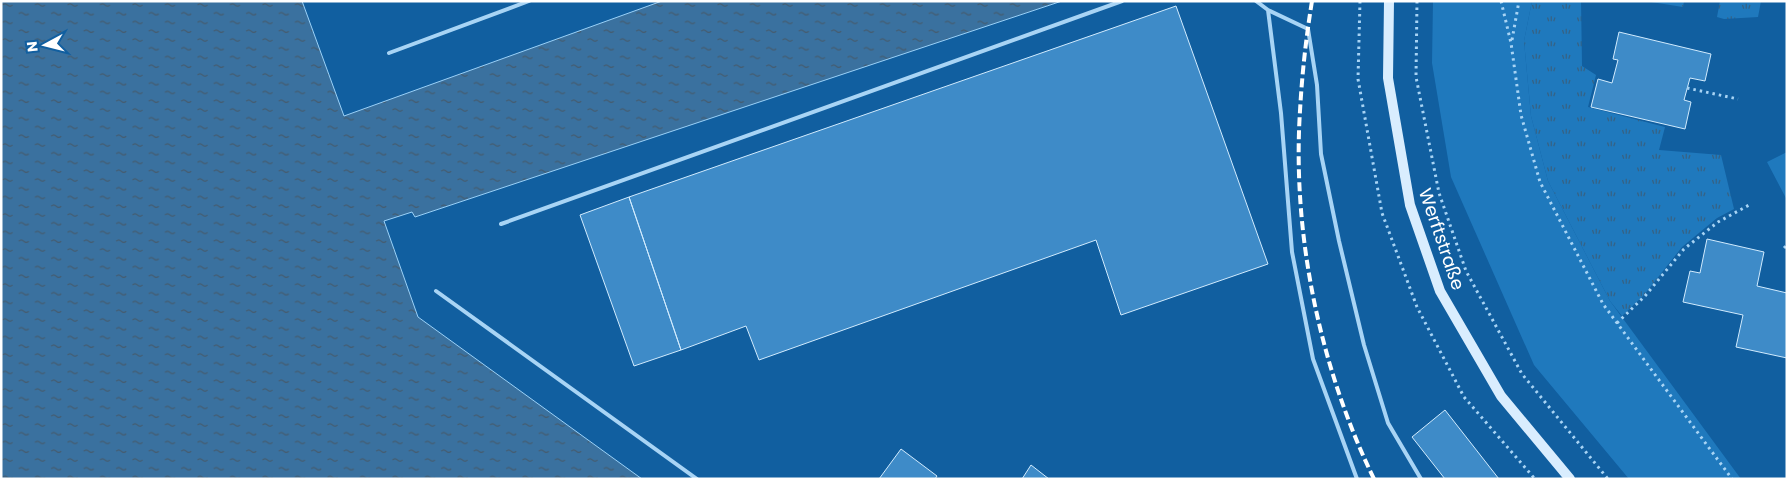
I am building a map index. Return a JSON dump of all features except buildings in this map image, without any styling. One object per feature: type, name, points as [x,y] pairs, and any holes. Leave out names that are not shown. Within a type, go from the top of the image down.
[{"type":"main road","name":"Werftstraße","points":[[1389,1],[1388,78],[1410,205],[1440,291],[1501,396],[1570,479]]},
{"type":"lane","points":[[389,53],[529,1]]},
{"type":"lane","points":[[501,224],[1122,1]]},
{"type":"lane","points":[[1256,1],[1268,10],[1308,29],[1317,85],[1321,154],[1338,240],[1364,345],[1388,422],[1421,479]]},
{"type":"lane","points":[[1268,10],[1281,113],[1292,252],[1313,359],[1357,479]]},
{"type":"lane","points":[[436,291],[696,479]]},
{"type":"path","points":[[1417,1],[1416,77],[1440,193],[1466,271],[1522,374],[1608,479]]},
{"type":"path","points":[[1501,1],[1511,43],[1521,115],[1540,182],[1603,304],[1732,479]]},
{"type":"path","points":[[1511,43],[1519,1]]},
{"type":"path","points":[[1687,88],[1738,99]]},
{"type":"path","points":[[1617,323],[1645,296],[1684,249],[1718,222],[1751,204]]},
{"type":"green space","points":[[1433,1],[1532,1],[1524,41],[1531,116],[1548,181],[1610,301],[1741,479],[1629,479],[1534,365],[1451,177],[1432,63]]},
{"type":"green space","points":[[1532,1],[1581,1],[1582,66],[1596,75],[1588,107],[1665,127],[1659,150],[1721,155],[1734,209],[1717,218],[1682,247],[1644,295],[1622,316],[1610,301],[1548,181],[1531,116],[1524,41]]},
{"type":"green space","points":[[1645,1],[1684,1],[1683,7]]},
{"type":"green space","points":[[1720,1],[1761,1],[1758,17],[1724,19],[1717,17]]},
{"type":"green space","points":[[1787,152],[1787,200],[1767,162]]},
{"type":"water","points":[[1,1],[302,1],[344,116],[662,1],[1062,1],[415,217],[412,212],[384,221],[418,317],[642,479],[1,479]]},
{"type":"railway","points":[[1312,1],[1306,42],[1300,111],[1299,158],[1306,252],[1314,300],[1325,346],[1355,436],[1374,479]]}]
